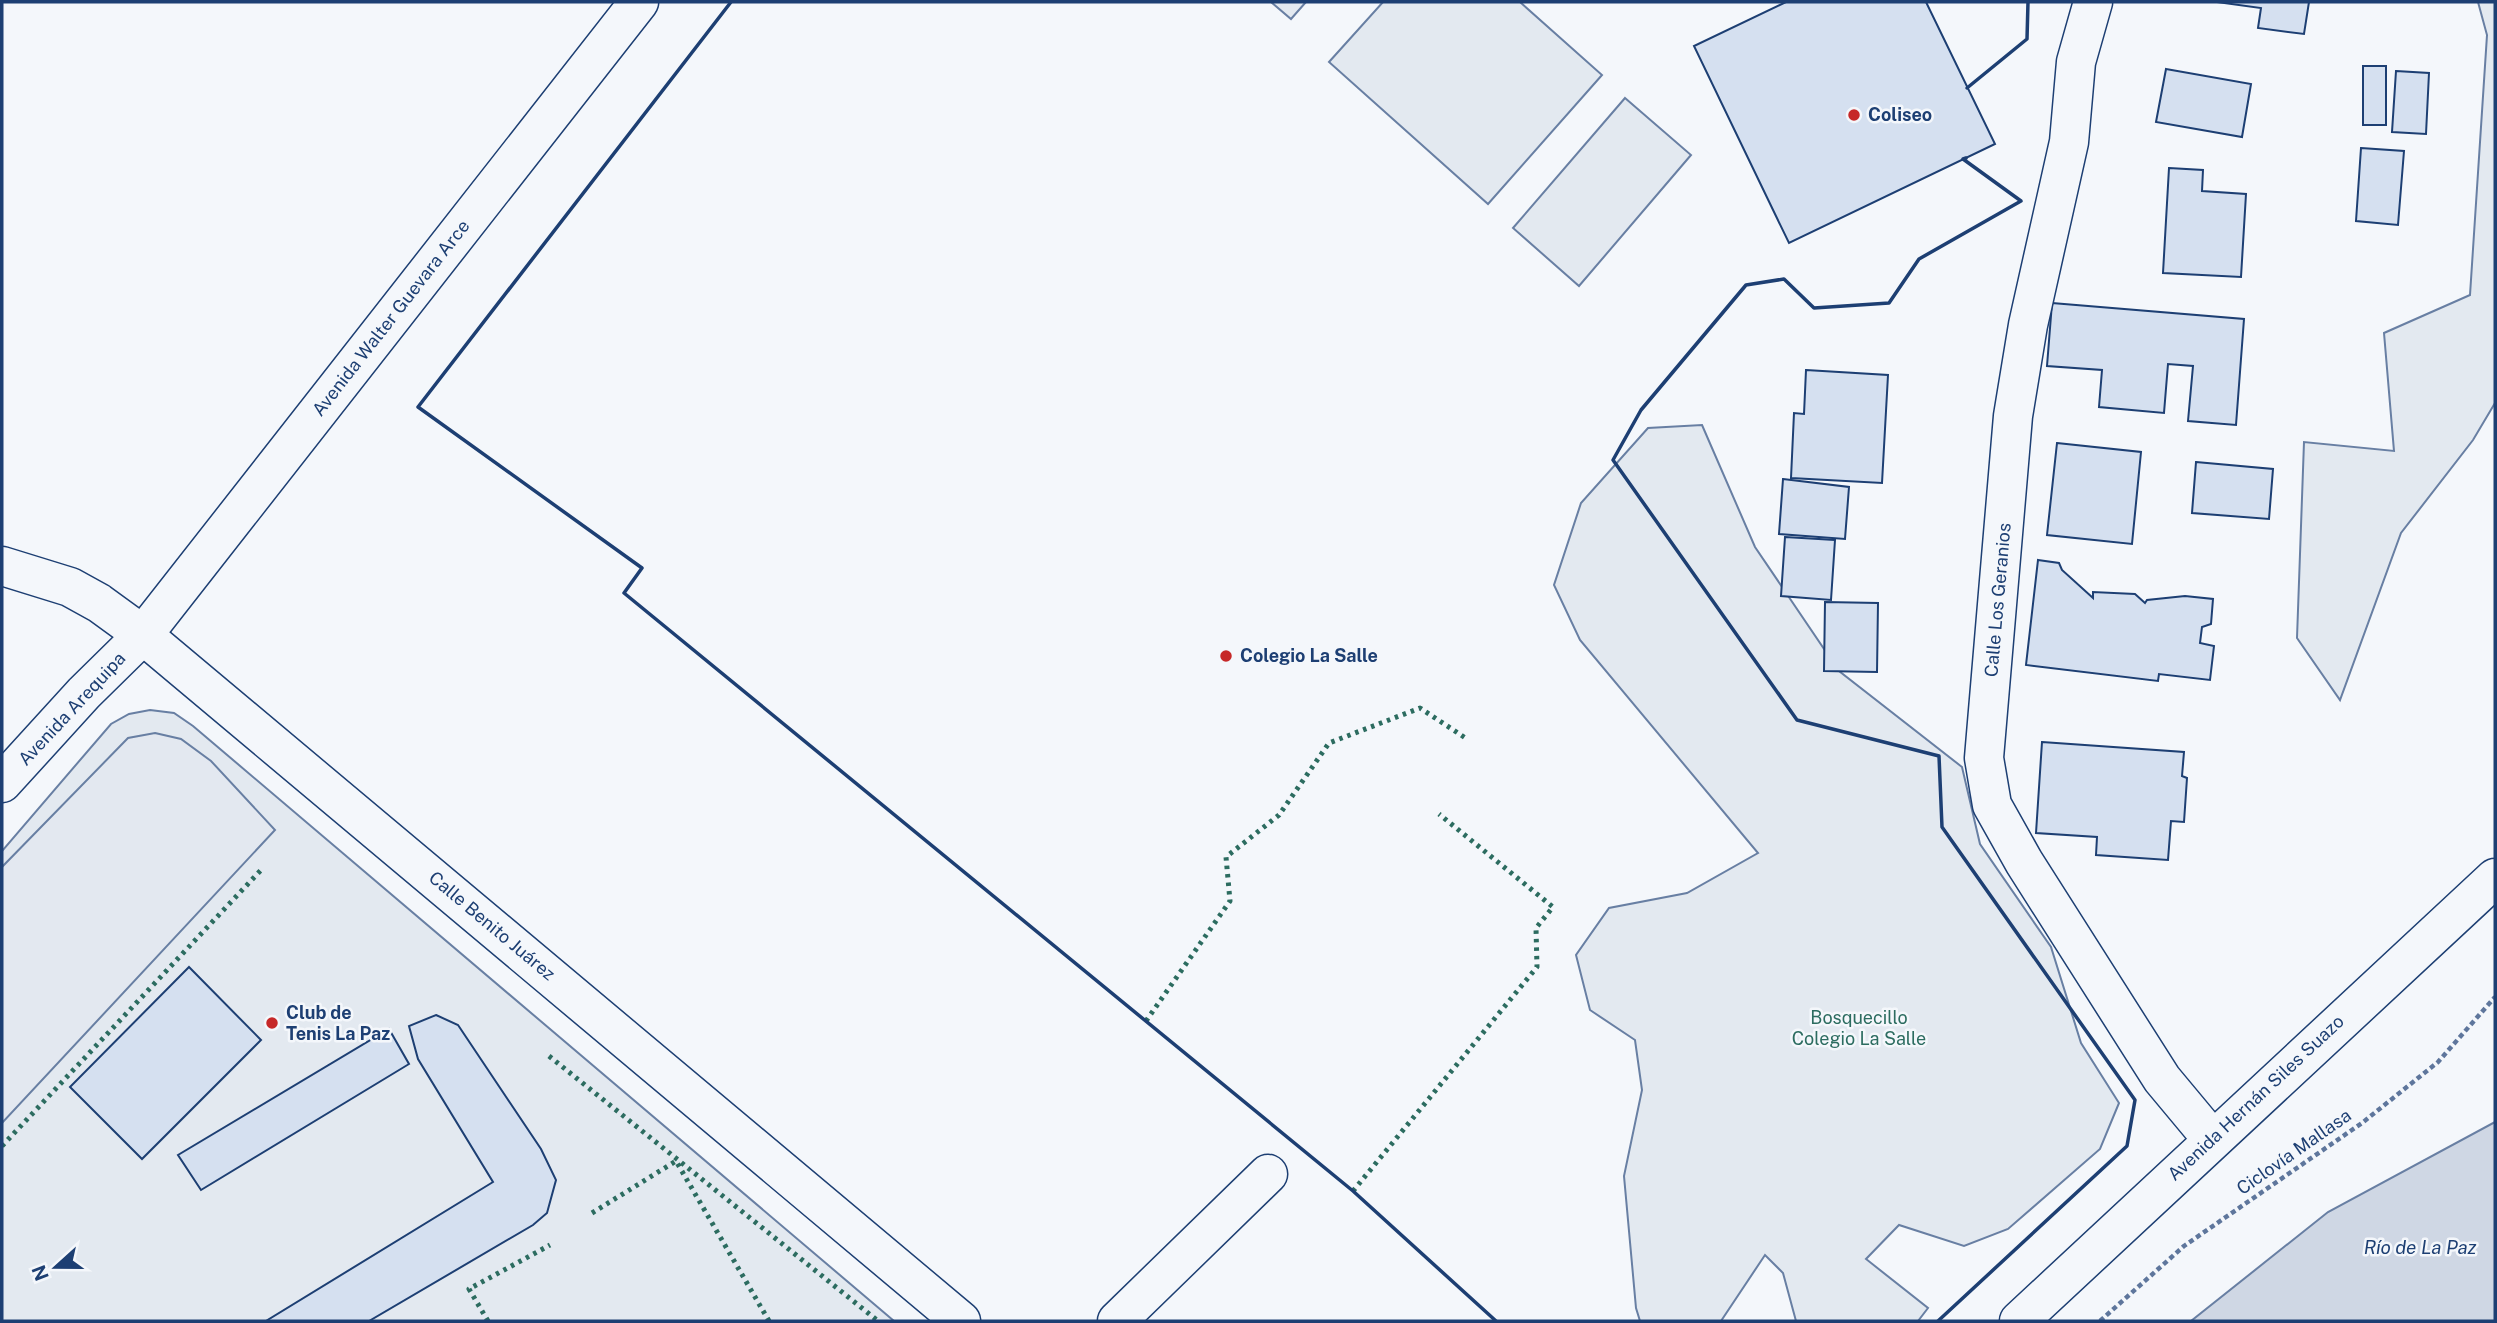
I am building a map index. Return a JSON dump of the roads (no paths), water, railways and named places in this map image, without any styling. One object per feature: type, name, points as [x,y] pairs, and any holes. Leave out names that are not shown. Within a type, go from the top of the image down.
[{"type":"street","name":"Avenida Walter Guevara Arce","points":[[143,635],[639,2]]},
{"type":"street","name":"Calle Los Geranios","points":[[2093,2],[2076,62],[2069,142],[2028,325],[2013,416],[1984,758],[1992,805],[2024,862],[2162,1079],[2212,1139]]},
{"type":"street","name":"Calle Benito Juárez","points":[[2,566],[70,587],[99,603],[143,635],[961,1321]]},
{"type":"street","name":"Avenida Arequipa","points":[[2,783],[83,693],[143,635]]},
{"type":"street","name":"Avenida Hernán Siles Suazo","points":[[2020,1321],[2212,1139],[2495,878]]},
{"type":"street","points":[[1117,1321],[1268,1174]]},
{"type":"water","name":"Río de La Paz","points":[[2495,1122],[2495,1321],[2191,1321],[2328,1212]]},
{"type":"place","name":"Coliseo","points":[[1854,115]]},
{"type":"place","name":"Colegio La Salle","points":[[1226,656]]},
{"type":"place","name":"Club de Tenis La Paz","points":[[272,1023]]},
{"type":"park label","name":"Bosquecillo Colegio La Salle","points":[[1859,1028]]}]
